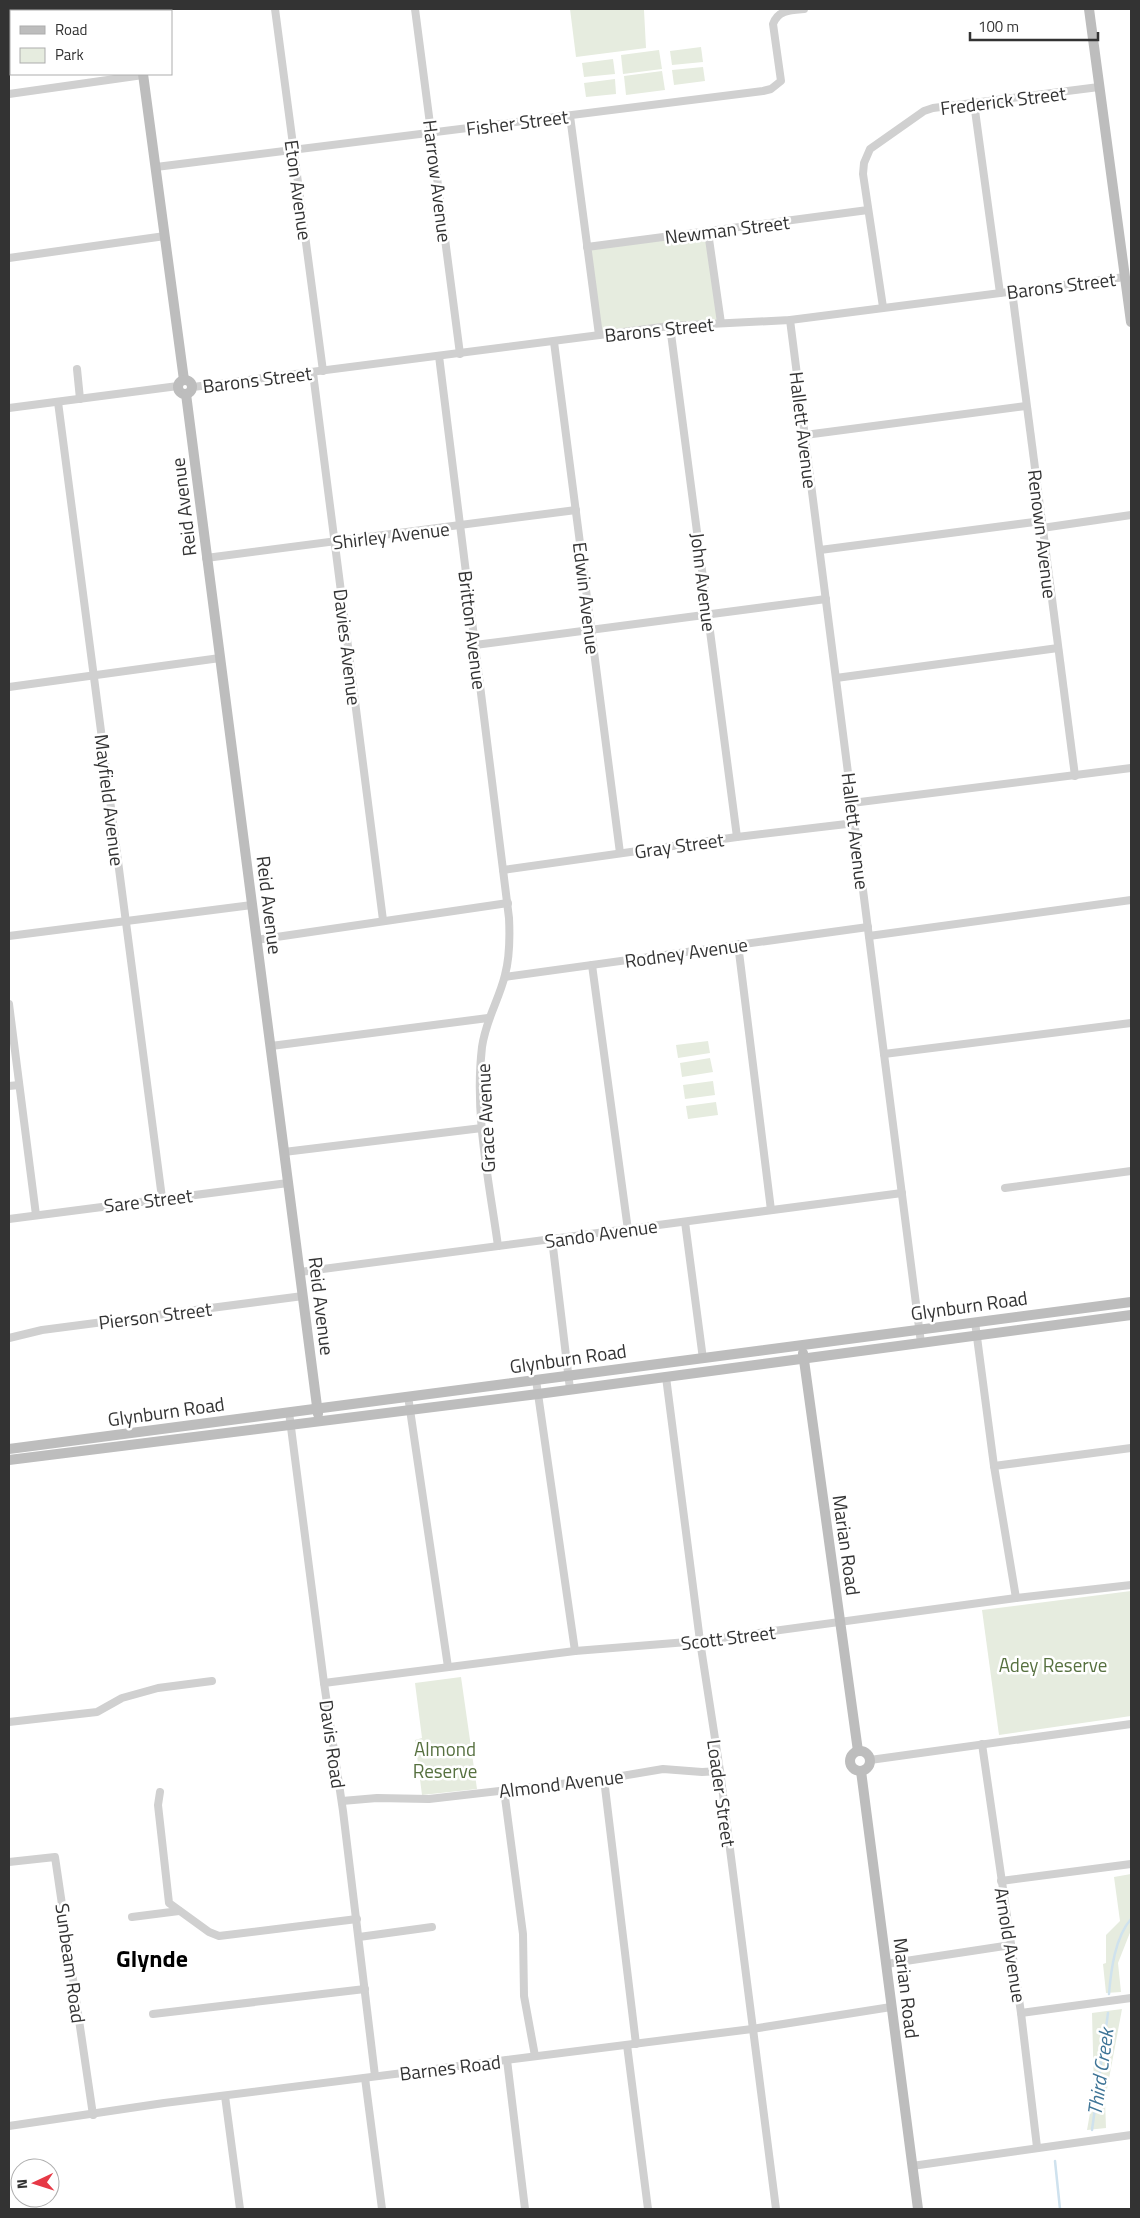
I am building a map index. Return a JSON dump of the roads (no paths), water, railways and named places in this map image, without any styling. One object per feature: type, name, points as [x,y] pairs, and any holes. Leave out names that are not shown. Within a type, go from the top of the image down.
[{"type":"street","name":"Eton Avenue","points":[[275,9],[323,371]]},
{"type":"street","name":"Harrow Avenue","points":[[415,9],[460,354]]},
{"type":"street","name":"Fisher Street","points":[[156,167],[771,89],[781,81],[774,24],[776,18],[785,11],[804,9]]},
{"type":"street","points":[[1092,9],[1099,87],[1127,264],[1125,277],[1131,322]]},
{"type":"street","points":[[9,94],[136,75]]},
{"type":"street","points":[[143,75],[156,167],[181,393],[189,390]]},
{"type":"street","name":"Frederick Street","points":[[883,307],[868,210],[864,163],[870,149],[924,111],[1099,87]]},
{"type":"street","points":[[974,103],[1000,293]]},
{"type":"street","points":[[570,116],[598,335]]},
{"type":"street","name":"Newman Street","points":[[587,247],[868,210]]},
{"type":"street","points":[[708,232],[721,323]]},
{"type":"street","points":[[9,258],[164,236]]},
{"type":"street","name":"Barons Street","points":[[189,390],[670,326],[790,320],[1125,277]]},
{"type":"street","name":"Renown Avenue","points":[[1012,291],[1075,776]]},
{"type":"street","name":"Hallett Avenue","points":[[790,320],[921,1343]]},
{"type":"street","name":"John Avenue","points":[[670,326],[737,837]]},
{"type":"street","name":"Edwin Avenue","points":[[554,342],[620,854]]},
{"type":"street","name":"Britton Avenue","points":[[439,356],[508,903]]},
{"type":"street","points":[[77,369],[80,400]]},
{"type":"street","name":"Davies Avenue","points":[[313,373],[383,920]]},
{"type":"street","points":[[9,408],[80,400],[181,383]]},
{"type":"street","name":"Reid Avenue","points":[[189,390],[206,558],[319,1420]]},
{"type":"street","name":"Mayfield Avenue","points":[[58,402],[162,1198]]},
{"type":"street","points":[[805,435],[1026,406]]},
{"type":"street","name":"Shirley Avenue","points":[[206,558],[576,510]]},
{"type":"street","points":[[820,550],[1131,515]]},
{"type":"street","points":[[475,645],[826,599]]},
{"type":"street","points":[[836,678],[1058,648]]},
{"type":"street","points":[[9,686],[220,658]]},
{"type":"street","points":[[852,803],[1131,768]]},
{"type":"street","name":"Gray Street","points":[[504,870],[737,837],[855,823]]},
{"type":"street","points":[[869,936],[1131,900]]},
{"type":"street","points":[[256,940],[508,903]]},
{"type":"street","name":"Grace Avenue","points":[[498,1246],[482,1128],[480,1077],[488,1018],[505,977],[510,938],[508,903]]},
{"type":"street","points":[[9,936],[252,905]]},
{"type":"street","name":"Rodney Avenue","points":[[505,977],[868,927]]},
{"type":"street","points":[[738,944],[771,1210]]},
{"type":"street","points":[[592,965],[628,1230]]},
{"type":"street","points":[[9,1004],[36,1215]]},
{"type":"street","points":[[271,1046],[488,1018]]},
{"type":"street","points":[[884,1054],[1131,1023]]},
{"type":"street","points":[[9,1086],[19,1085]]},
{"type":"street","points":[[284,1152],[482,1128]]},
{"type":"street","points":[[1005,1188],[1131,1171]]},
{"type":"street","name":"Sare Street","points":[[9,1220],[162,1198],[288,1183]]},
{"type":"street","name":"Sando Avenue","points":[[300,1272],[902,1193]]},
{"type":"street","points":[[685,1222],[703,1359]]},
{"type":"street","points":[[552,1239],[570,1389]]},
{"type":"street","name":"Pierson Street","points":[[9,1338],[42,1330],[303,1296]]},
{"type":"street","name":"Glynburn Road","points":[[9,1449],[1131,1302]]},
{"type":"street","name":"Glynburn Road","points":[[9,1460],[136,1445],[290,1423],[538,1394],[1131,1315]]},
{"type":"street","points":[[1008,1317],[1016,1323],[1042,1327]]},
{"type":"street","points":[[975,1322],[994,1466],[1016,1598]]},
{"type":"street","name":"Marian Road","points":[[801,1345],[858,1750]]},
{"type":"street","name":"Loader Street","points":[[666,1377],[700,1641],[720,1771],[776,2209]]},
{"type":"street","points":[[536,1380],[575,1651]]},
{"type":"street","points":[[408,1396],[448,1667]]},
{"type":"street","name":"Davis Road","points":[[290,1412],[324,1684],[342,1801],[375,2076]]},
{"type":"street","points":[[994,1466],[1131,1448]]},
{"type":"street","name":"Scott Street","points":[[324,1684],[575,1651],[700,1641],[1016,1598],[1131,1585]]},
{"type":"street","points":[[9,1722],[97,1712],[122,1698],[149,1690],[212,1681]]},
{"type":"street","points":[[870,1760],[1131,1724]]},
{"type":"street","name":"Arnold Avenue","points":[[982,1744],[1000,1881],[1021,2013],[1037,2147]]},
{"type":"street","points":[[858,1750],[867,1753],[870,1760],[868,1768],[861,1771],[854,1769],[850,1760],[851,1755],[858,1750]]},
{"type":"street","name":"Almond Avenue","points":[[342,1801],[377,1798],[429,1799],[663,1769],[702,1772],[720,1771]]},
{"type":"street","name":"Marian Road","points":[[861,1771],[918,2209]]},
{"type":"street","points":[[604,1778],[636,2044]]},
{"type":"street","points":[[504,1790],[523,1934],[524,1996],[535,2056]]},
{"type":"street","points":[[160,1792],[158,1804],[168,1899],[170,1905],[179,1912],[217,1936],[357,1919]]},
{"type":"street","name":"Sunbeam Road","points":[[9,1862],[55,1857],[93,2115]]},
{"type":"street","points":[[1000,1881],[1131,1864]]},
{"type":"street","points":[[132,1917],[179,1912]]},
{"type":"street","points":[[359,1937],[432,1927]]},
{"type":"street","points":[[886,1964],[1010,1945]]},
{"type":"street","points":[[153,2014],[365,1989]]},
{"type":"street","points":[[1021,2013],[1131,1998]]},
{"type":"street","name":"Barnes Road","points":[[9,2126],[164,2103],[627,2046],[891,2007]]},
{"type":"street","points":[[627,2046],[648,2209]]},
{"type":"street","points":[[507,2060],[525,2209]]},
{"type":"street","points":[[365,2078],[382,2209]]},
{"type":"street","points":[[225,2096],[240,2209]]},
{"type":"street","points":[[912,2166],[1131,2135]]},
{"type":"waterway","name":"Third Creek","points":[[1109,1994],[1118,1944],[1131,1919]]},
{"type":"waterway","name":"Third Creek","points":[[1092,2130],[1108,2013]]},
{"type":"waterway","name":"Third Creek","points":[[1055,2161],[1060,2209]]},
{"type":"district","name":"Glynde","points":[[152,1958]]},
{"type":"park label","name":"Adey Reserve","points":[[1053,1664]]},
{"type":"park label","name":"Almond Reserve","points":[[445,1759]]}]
